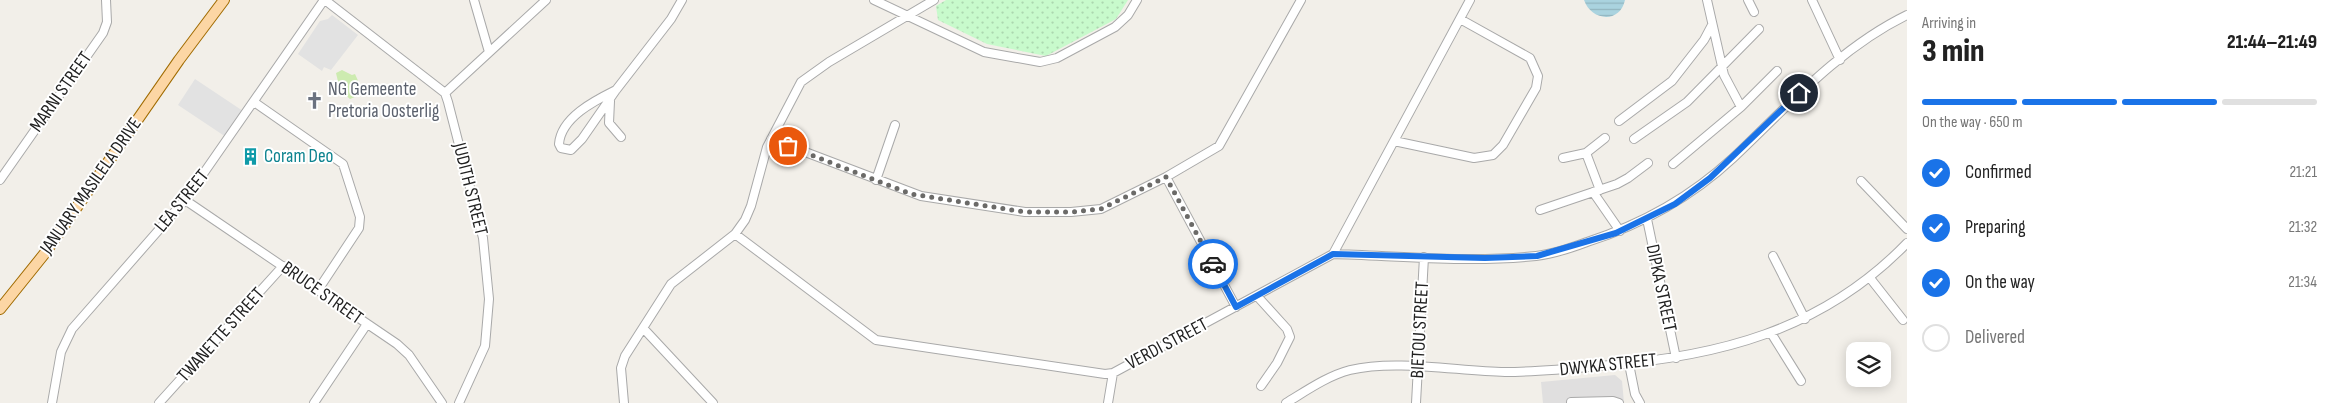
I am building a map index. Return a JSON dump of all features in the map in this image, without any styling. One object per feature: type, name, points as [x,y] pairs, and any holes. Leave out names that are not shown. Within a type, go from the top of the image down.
[{"type":"main road","name":"JANUARY MASILELA DRIVE","points":[[179,60],[216,0]]},
{"type":"main road","name":"JANUARY MASILELA DRIVE","points":[[0,309],[45,253],[179,60],[224,0]]},
{"type":"street","name":"MARNI STREET","points":[[0,180],[103,32],[107,22],[106,0]]},
{"type":"street","points":[[324,0],[445,94],[546,0]]},
{"type":"street","name":"LEA STREET","points":[[52,403],[61,352],[72,329],[185,200],[324,0]]},
{"type":"street","points":[[474,0],[489,52]]},
{"type":"street","points":[[616,90],[587,105],[580,111],[560,136],[559,144],[561,148],[568,151],[576,146],[616,90],[671,19],[682,0]]},
{"type":"street","points":[[874,0],[984,52],[1040,62],[1050,61],[1115,27],[1128,15],[1136,0]]},
{"type":"street","points":[[624,403],[622,362],[674,280],[735,234],[748,213],[764,153],[787,106],[805,78],[934,0]]},
{"type":"street","points":[[771,139],[911,194],[1025,212],[1093,211],[1110,206],[1166,177],[1219,146],[1301,0]]},
{"type":"street","points":[[1470,0],[1333,254],[1485,258],[1537,256],[1620,231],[1675,204],[1710,178],[1787,104],[1840,60],[1886,26],[1907,15]]},
{"type":"street","points":[[1707,0],[1726,81],[1741,107]]},
{"type":"street","points":[[1748,0],[1754,12]]},
{"type":"street","points":[[1812,0],[1840,60]]},
{"type":"street","points":[[1394,141],[1474,158],[1494,155],[1504,145],[1536,88],[1538,76],[1530,58],[1460,19]]},
{"type":"street","points":[[1619,121],[1672,81],[1704,40],[1712,25]]},
{"type":"street","points":[[1634,139],[1687,102],[1759,29]]},
{"type":"street","points":[[1673,164],[1741,107],[1777,71]]},
{"type":"street","name":"JUDITH STREET","points":[[445,94],[483,238],[489,299],[485,346],[459,403]]},
{"type":"street","points":[[610,100],[609,123],[621,137]]},
{"type":"street","points":[[254,102],[336,157],[346,170],[360,217],[359,228],[318,290]]},
{"type":"street","points":[[876,180],[895,125]]},
{"type":"street","points":[[1563,158],[1586,153],[1605,138]]},
{"type":"street","points":[[1586,153],[1596,191],[1620,231]]},
{"type":"street","points":[[1540,210],[1628,178],[1648,163]]},
{"type":"street","points":[[1166,177],[1236,307]]},
{"type":"street","points":[[1861,181],[1907,229]]},
{"type":"street","name":"BRUCE STREET","points":[[185,200],[397,344],[409,355],[442,403]]},
{"type":"street","name":"DIPKA STREET","points":[[1647,219],[1676,358]]},
{"type":"street","name":"VERDI STREET","points":[[735,234],[876,340],[1104,374],[1113,373],[1333,254]]},
{"type":"street","name":"DWYKA STREET","points":[[1286,403],[1320,383],[1350,370],[1383,367],[1471,372],[1528,372],[1629,364],[1676,358],[1730,346],[1771,333],[1805,319],[1870,278],[1907,243]]},
{"type":"street","points":[[1773,256],[1805,319]]},
{"type":"street","name":"BIETOU STREET","points":[[1416,403],[1424,257]]},
{"type":"street","name":"TWANETTE STREET","points":[[159,403],[283,266]]},
{"type":"street","points":[[1870,278],[1903,320]]},
{"type":"street","points":[[1257,296],[1287,330],[1290,337],[1277,363],[1261,386]]},
{"type":"street","points":[[314,403],[367,324]]},
{"type":"street","points":[[643,328],[713,403]]},
{"type":"street","points":[[1771,333],[1801,381]]},
{"type":"street","points":[[1629,364],[1635,394],[1640,403]]},
{"type":"street","points":[[1108,403],[1113,373]]},
{"type":"street","points":[[1571,402],[1613,401],[1619,403]]},
{"type":"shaded area","points":[[332,15],[358,35],[331,70],[324,67],[322,71],[298,54],[320,21],[328,19]]},
{"type":"shaded area","points":[[195,79],[246,113],[229,139],[178,105]]},
{"type":"shaded area","points":[[1615,375],[1622,381],[1624,403],[1543,403],[1541,382]]},
{"type":"green space","points":[[946,0],[1128,0],[1116,19],[1046,56],[987,44],[938,20],[936,6]]},
{"type":"green space","points":[[342,70],[352,75],[355,74],[360,85],[365,90],[362,94],[350,99],[340,90],[336,73]]},
{"type":"water","points":[[1584,0],[1625,0],[1622,8],[1617,13],[1605,17],[1593,12]]},
{"type":"way so far","points":[[788,146],[911,194],[1025,212],[1093,211],[1110,206],[1166,177],[1213,264]]},
{"type":"place","name":"NG Gemeente Pretoria Oosterlig","points":[[314,100]]},
{"type":"place","name":"Coram Deo","points":[[250,156]]},
{"type":"route","points":[[1213,264],[1236,307],[1333,254],[1485,258],[1537,256],[1582,244],[1616,233],[1675,204],[1732,159],[1799,93]]}]
